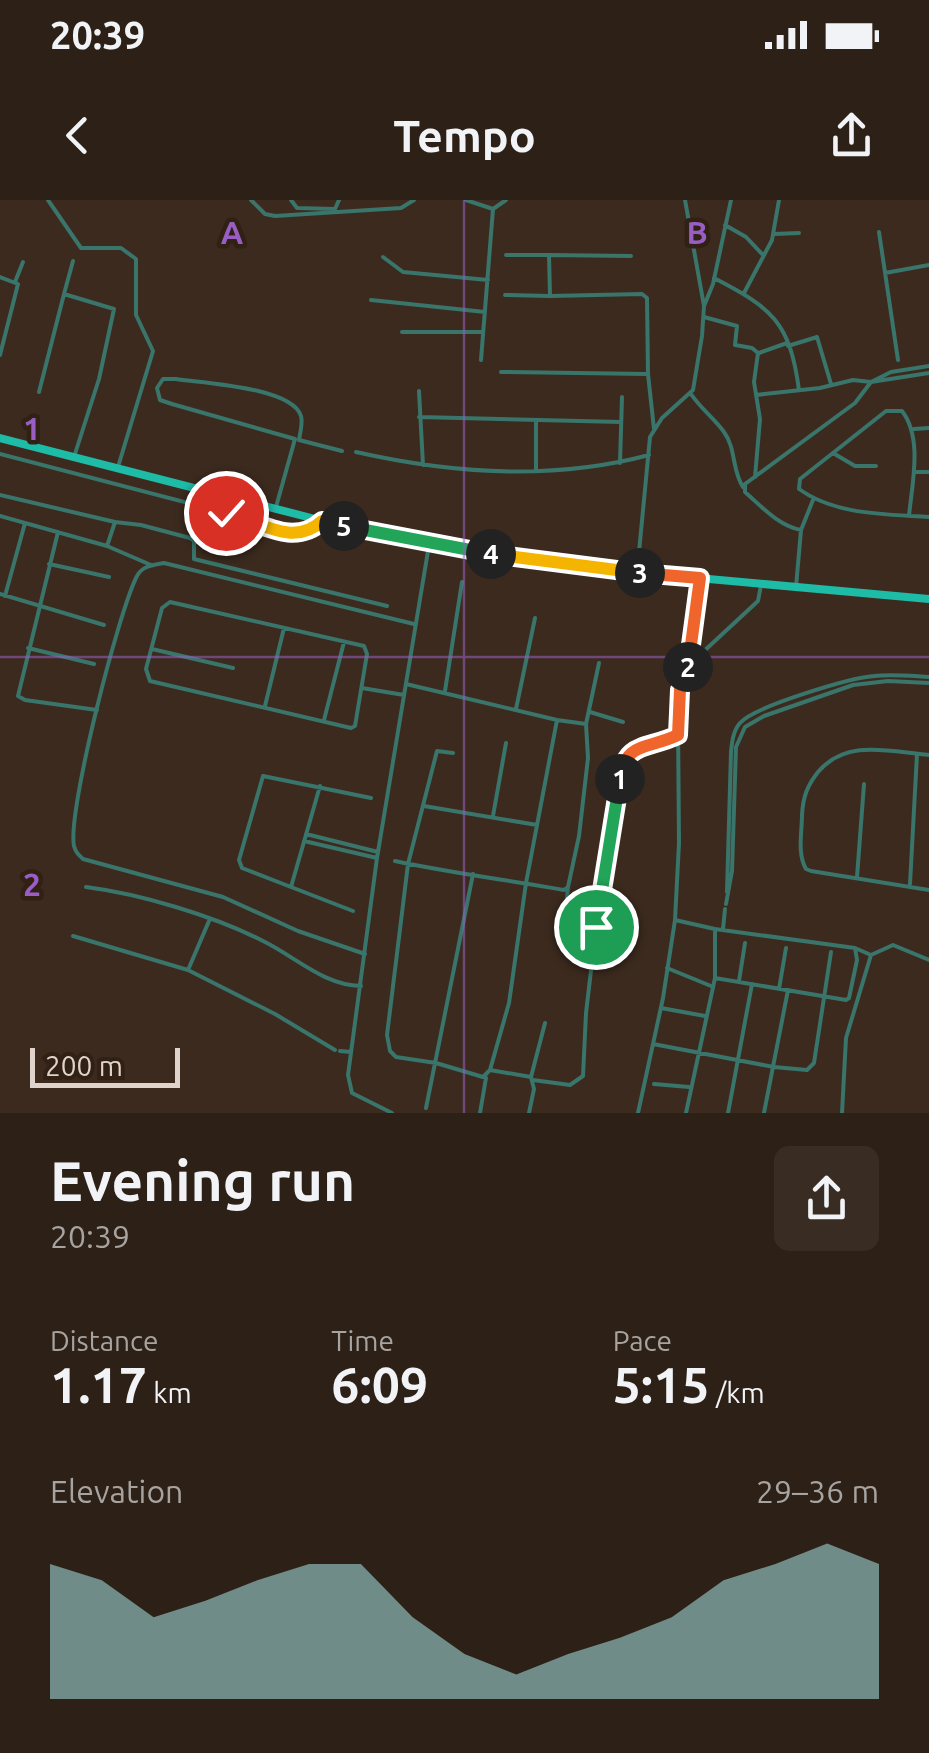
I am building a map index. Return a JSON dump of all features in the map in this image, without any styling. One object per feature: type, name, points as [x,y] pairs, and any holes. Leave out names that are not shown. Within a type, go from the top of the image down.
[{"type":"main road","points":[[0,438],[322,521],[430,544],[576,567],[929,599]]},
{"type":"street","points":[[48,200],[81,248],[121,248],[136,260],[136,314],[153,350],[118,468]]},
{"type":"street","points":[[252,200],[265,214],[275,216],[401,208],[414,200]]},
{"type":"street","points":[[291,200],[298,208],[314,211],[335,209],[339,200]]},
{"type":"street","points":[[466,200],[492,209]]},
{"type":"street","points":[[492,209],[506,200]]},
{"type":"street","points":[[685,200],[704,306],[691,394],[724,432],[743,488],[772,515],[790,528],[801,530]]},
{"type":"street","points":[[704,306],[731,200]]},
{"type":"street","points":[[744,294],[774,234],[779,200]]},
{"type":"street","points":[[481,360],[492,209]]},
{"type":"street","points":[[726,226],[746,237],[763,255]]},
{"type":"street","points":[[879,232],[898,360]]},
{"type":"street","points":[[774,234],[799,233]]},
{"type":"street","points":[[549,254],[550,296]]},
{"type":"street","points":[[506,255],[630,256]]},
{"type":"street","points":[[384,257],[403,272],[488,280]]},
{"type":"street","points":[[39,392],[72,261]]},
{"type":"street","points":[[0,355],[3,324],[18,289],[16,282],[23,262]]},
{"type":"street","points":[[885,272],[929,265]]},
{"type":"street","points":[[0,278],[16,282]]},
{"type":"street","points":[[714,278],[772,312],[788,344],[799,390]]},
{"type":"street","points":[[64,294],[114,309],[99,380],[74,456]]},
{"type":"street","points":[[504,295],[642,294],[648,298],[648,374],[654,429],[636,573]]},
{"type":"street","points":[[371,300],[485,312]]},
{"type":"street","points":[[704,318],[737,326],[735,345],[758,353]]},
{"type":"street","points":[[402,332],[483,332]]},
{"type":"street","points":[[758,353],[817,336],[831,384]]},
{"type":"street","points":[[754,477],[760,419],[756,395],[758,353]]},
{"type":"street","points":[[756,395],[853,380],[871,382],[929,370]]},
{"type":"street","points":[[501,372],[648,374]]},
{"type":"street","points":[[276,508],[297,439],[302,418],[298,411],[270,393],[163,379],[157,388],[160,400],[297,439],[342,450]]},
{"type":"street","points":[[743,488],[855,403],[871,382]]},
{"type":"street","points":[[419,390],[423,465]]},
{"type":"street","points":[[654,429],[691,394]]},
{"type":"street","points":[[620,463],[622,398]]},
{"type":"street","points":[[909,516],[912,429],[902,411],[886,411],[800,478],[799,489],[813,500],[835,508],[909,516],[929,517]]},
{"type":"street","points":[[420,418],[621,422]]},
{"type":"street","points":[[536,420],[536,472]]},
{"type":"street","points":[[912,429],[929,428]]},
{"type":"street","points":[[356,452],[423,465],[536,472],[620,463],[648,455]]},
{"type":"street","points":[[833,453],[855,466],[876,466]]},
{"type":"street","points":[[0,454],[242,517],[277,532],[306,533],[322,521]]},
{"type":"street","points":[[913,472],[929,472]]},
{"type":"street","points":[[0,495],[190,538],[194,542],[194,559],[387,606]]},
{"type":"street","points":[[796,587],[801,530],[813,500]]},
{"type":"street","points":[[0,517],[107,546],[151,566]]},
{"type":"street","points":[[25,522],[2,595],[104,625]]},
{"type":"street","points":[[107,546],[115,522]]},
{"type":"street","points":[[58,532],[18,691],[20,698],[98,710]]},
{"type":"street","points":[[392,1113],[350,1090],[351,1052],[377,855],[430,544]]},
{"type":"street","points":[[365,954],[298,931],[223,897],[82,859],[75,850],[74,835],[82,772],[140,570],[164,563],[414,624]]},
{"type":"street","points":[[49,564],[109,578]]},
{"type":"street","points":[[638,1113],[675,920],[680,690],[689,664],[700,578]]},
{"type":"street","points":[[445,692],[462,582]]},
{"type":"street","points":[[689,664],[758,601],[761,585]]},
{"type":"street","points":[[170,602],[344,642],[364,646],[366,650],[356,726],[351,728],[150,680],[146,670],[162,608],[170,602]]},
{"type":"street","points":[[516,710],[535,618]]},
{"type":"street","points":[[265,707],[284,628]]},
{"type":"street","points":[[323,722],[344,642]]},
{"type":"street","points":[[28,648],[94,664]]},
{"type":"street","points":[[152,649],[233,668]]},
{"type":"street","points":[[564,928],[588,758],[586,724],[599,663]]},
{"type":"street","points":[[722,930],[734,733],[748,716],[857,678],[926,680]]},
{"type":"street","points":[[406,684],[586,724]]},
{"type":"street","points":[[362,688],[404,696]]},
{"type":"street","points":[[590,712],[623,722]]},
{"type":"street","points":[[480,1113],[509,1003],[526,883],[557,720]]},
{"type":"street","points":[[454,753],[437,751],[408,864],[387,1039],[396,1057],[570,1085],[582,1076],[598,911],[623,760],[629,752],[678,735]]},
{"type":"street","points":[[492,816],[506,743]]},
{"type":"street","points":[[929,755],[850,750],[828,761],[808,785],[803,798],[803,865],[811,871],[929,890]]},
{"type":"street","points":[[910,886],[916,754]]},
{"type":"street","points":[[353,912],[242,868],[240,863],[261,778],[266,775],[371,798]]},
{"type":"street","points":[[857,877],[864,784]]},
{"type":"street","points":[[291,886],[320,786]]},
{"type":"street","points":[[423,806],[537,825]]},
{"type":"street","points":[[305,837],[377,855]]},
{"type":"street","points":[[395,861],[435,871],[568,888]]},
{"type":"street","points":[[426,1108],[472,874]]},
{"type":"street","points":[[86,887],[139,897],[209,921],[266,942],[325,978],[361,986]]},
{"type":"street","points":[[675,920],[855,948],[872,955]]},
{"type":"street","points":[[188,970],[209,921]]},
{"type":"street","points":[[686,1113],[714,978],[715,929]]},
{"type":"street","points":[[73,936],[188,970],[337,1051],[351,1052]]},
{"type":"street","points":[[739,981],[745,943]]},
{"type":"street","points":[[842,1113],[846,1038],[872,955],[893,945],[929,960]]},
{"type":"street","points":[[779,988],[786,948]]},
{"type":"street","points":[[714,978],[850,998],[857,960],[855,948]]},
{"type":"street","points":[[654,1044],[774,1068],[807,1070],[812,1067],[831,952]]},
{"type":"street","points":[[667,968],[712,986]]},
{"type":"street","points":[[728,1113],[752,984]]},
{"type":"street","points":[[764,1113],[788,990]]},
{"type":"street","points":[[661,1008],[705,1016]]},
{"type":"street","points":[[529,1113],[532,1079],[545,1024]]},
{"type":"street","points":[[654,1084],[691,1088]]},
{"type":"route","points":[[226,513],[277,532],[306,533],[322,521],[430,544],[576,567],[700,578],[689,664],[680,690],[678,735],[629,752],[623,760],[596,927]]}]
